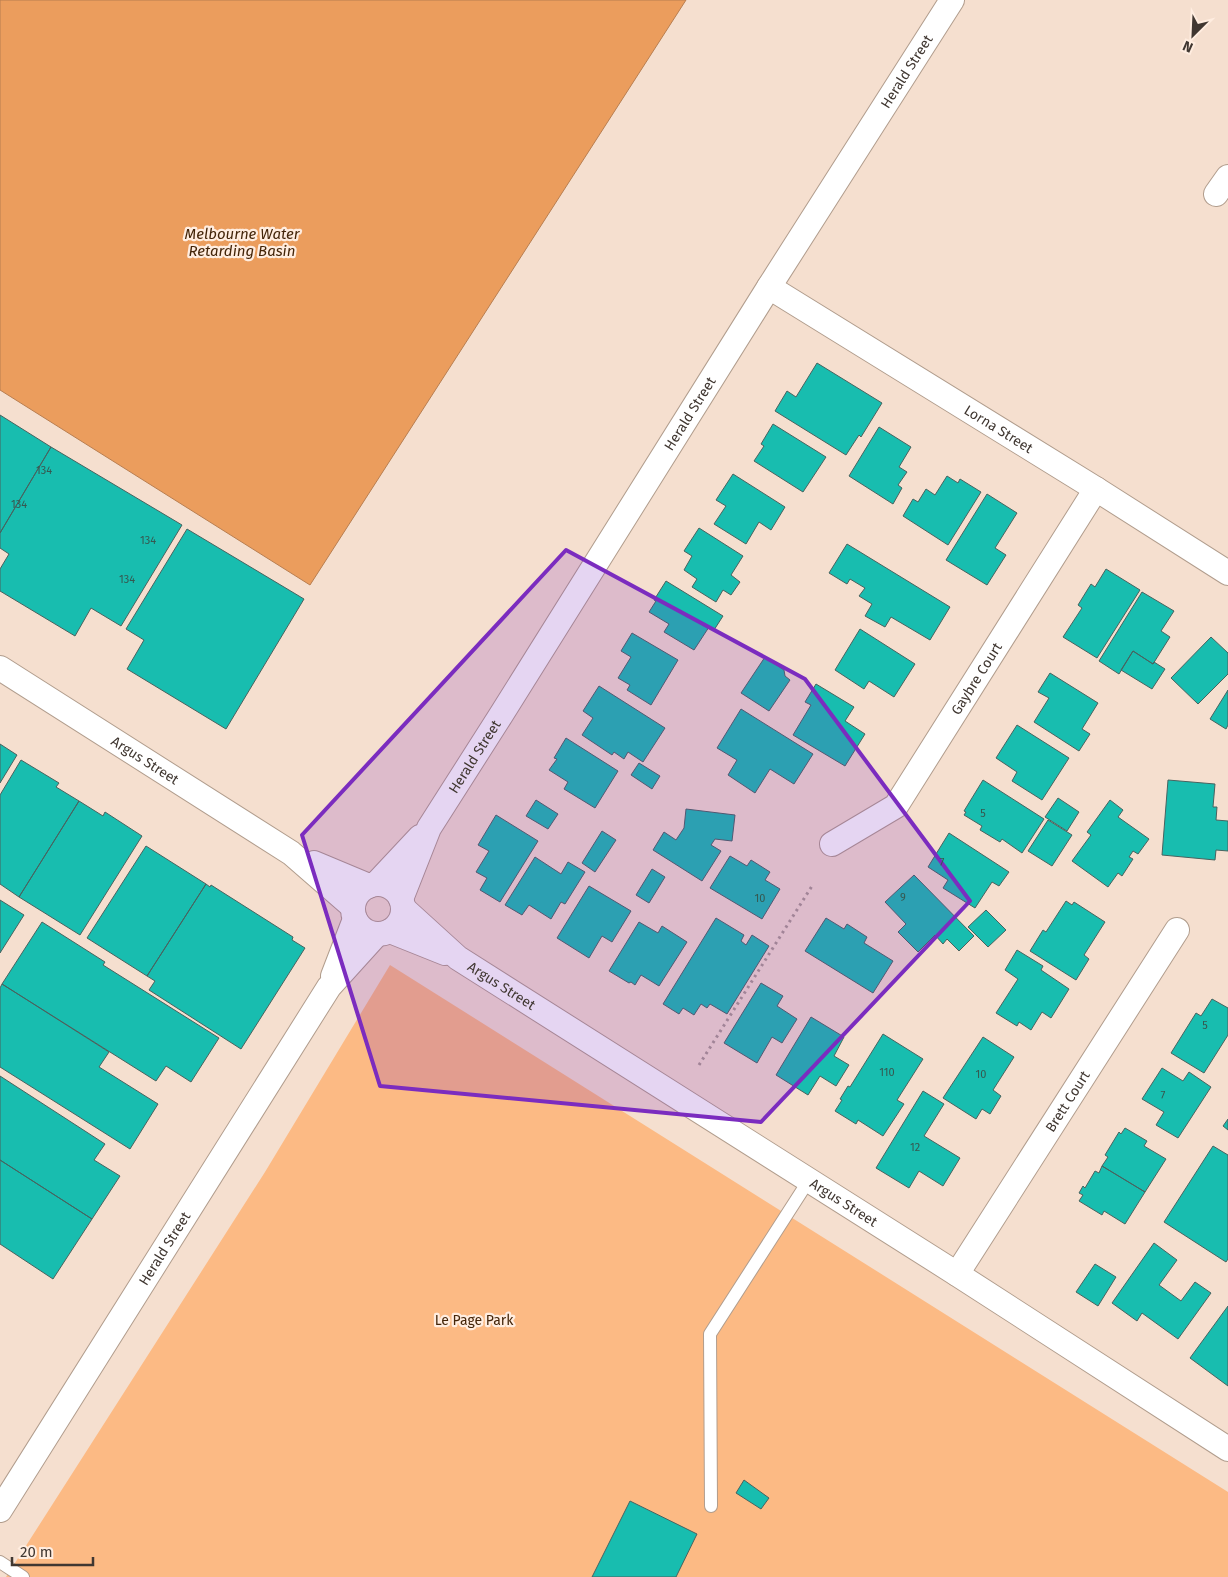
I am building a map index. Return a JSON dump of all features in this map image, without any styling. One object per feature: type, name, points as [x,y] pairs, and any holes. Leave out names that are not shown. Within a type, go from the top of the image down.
[{"type":"street","name":"Herald Street","points":[[372,885],[429,828],[952,0]]},
{"type":"street","name":"Lorna Street","points":[[769,287],[1228,573]]},
{"type":"street","name":"Gaybre Court","points":[[832,844],[896,806],[1096,490]]},
{"type":"street","name":"Argus Street","points":[[0,668],[292,853],[372,885]]},
{"type":"street","name":"Herald Street","points":[[402,903],[429,828]]},
{"type":"street","name":"Argus Street","points":[[292,853],[354,913]]},
{"type":"street","points":[[372,885],[391,888],[402,903],[400,921],[395,927],[383,933],[370,933],[364,930],[354,913],[358,894],[372,885]]},
{"type":"street","name":"Argus Street","points":[[402,903],[458,958],[957,1274],[1228,1449]]},
{"type":"street","name":"Herald Street","points":[[329,987],[354,913]]},
{"type":"street","name":"Brett Court","points":[[957,1274],[1177,930]]},
{"type":"street","name":"Herald Street","points":[[0,1510],[329,987],[383,933]]},
{"type":"street","name":"Argus Street","points":[[383,933],[458,958]]},
{"type":"lane","points":[[711,1506],[710,1334],[809,1180]]},
{"type":"lane","points":[[0,1562],[23,1577]]},
{"type":"path","points":[[699,1065],[812,886]]},
{"type":"highlighted area","points":[[566,550],[805,679],[970,901],[761,1122],[380,1086],[302,835]]},
{"type":"green space","name":"Le Page Park","points":[[390,965],[1228,1492],[1228,1577],[6,1577],[265,1172]]},
{"type":"water","name":"Melbourne Water Retarding Basin","points":[[0,0],[686,0],[310,585],[0,390]]},
{"type":"building","points":[[817,363],[882,403],[861,437],[859,435],[846,455],[775,411],[787,391],[796,397]]},
{"type":"building","points":[[0,415],[51,447],[0,533]]},
{"type":"building","points":[[773,424],[826,457],[803,492],[754,461],[764,446],[761,444]]},
{"type":"building","points":[[879,427],[911,447],[899,467],[907,472],[898,485],[902,488],[893,504],[849,476]]},
{"type":"building","points":[[51,447],[182,525],[121,626],[91,608],[75,636],[0,591],[0,569],[9,554],[0,548],[0,533]]},
{"type":"building","points":[[733,474],[785,507],[771,530],[759,522],[746,544],[714,524],[726,506],[716,500]]},
{"type":"building","points":[[947,476],[958,483],[960,479],[981,492],[948,545],[903,516],[913,499],[918,502],[926,489],[935,495]]},
{"type":"building","points":[[987,494],[1017,513],[995,548],[1006,555],[987,585],[946,560]]},
{"type":"building","points":[[699,528],[743,556],[731,575],[740,582],[731,595],[723,590],[716,602],[692,587],[697,579],[684,570],[692,556],[684,551]]},
{"type":"building","points":[[187,529],[304,599],[226,729],[127,669],[144,640],[126,629]]},
{"type":"building","points":[[847,544],[950,607],[930,640],[891,617],[885,627],[865,616],[872,604],[859,596],[865,588],[850,579],[847,584],[829,573]]},
{"type":"building","points":[[1106,569],[1140,590],[1097,658],[1063,637],[1082,608],[1078,605],[1091,584],[1095,587]]},
{"type":"building","points":[[666,581],[723,616],[714,630],[709,627],[694,650],[664,632],[669,624],[649,612]]},
{"type":"building","points":[[1142,592],[1174,611],[1161,631],[1170,637],[1153,664],[1133,651],[1119,674],[1099,661]]},
{"type":"building","points":[[860,629],[915,664],[894,697],[869,681],[864,689],[835,670]]},
{"type":"building","points":[[632,633],[678,660],[651,705],[627,690],[630,685],[618,678],[631,657],[621,651]]},
{"type":"building","points":[[1211,637],[1228,653],[1228,674],[1198,704],[1171,678]]},
{"type":"building","points":[[1133,651],[1153,664],[1154,662],[1165,669],[1152,689],[1121,670]]},
{"type":"building","points":[[765,657],[784,670],[785,676],[790,680],[769,711],[741,693]]},
{"type":"building","points":[[1050,673],[1098,703],[1082,729],[1090,734],[1079,751],[1034,722],[1049,698],[1038,692]]},
{"type":"building","points":[[816,684],[854,707],[845,721],[865,734],[845,766],[793,735],[811,705],[805,702]]},
{"type":"building","points":[[599,686],[665,728],[643,762],[628,752],[624,759],[614,752],[612,755],[582,735],[593,718],[583,711]]},
{"type":"building","points":[[1228,690],[1228,725],[1226,729],[1210,719]]},
{"type":"building","points":[[741,709],[813,754],[794,784],[770,769],[755,793],[728,775],[737,760],[717,748]]},
{"type":"building","points":[[1017,725],[1069,758],[1042,800],[1012,781],[1017,772],[996,758]]},
{"type":"building","points":[[566,738],[618,771],[595,808],[564,789],[568,782],[549,770],[557,759],[554,758]]},
{"type":"building","points":[[0,744],[17,755],[0,783]]},
{"type":"building","points":[[21,760],[59,783],[56,787],[79,801],[19,897],[0,884],[0,795]]},
{"type":"building","points":[[639,763],[660,776],[652,789],[631,775]]},
{"type":"building","points":[[983,780],[1044,819],[1022,853],[1002,839],[1000,842],[980,830],[982,826],[964,815],[966,812],[964,811]]},
{"type":"building","points":[[1168,780],[1215,784],[1213,807],[1217,807],[1216,820],[1228,821],[1228,851],[1216,850],[1215,860],[1162,855]]},
{"type":"building","points":[[1058,798],[1079,812],[1067,831],[1045,817]]},
{"type":"building","points":[[536,800],[558,814],[548,829],[526,816]]},
{"type":"building","points":[[1110,800],[1123,810],[1118,817],[1149,839],[1138,854],[1133,851],[1129,857],[1133,859],[1122,876],[1118,873],[1108,887],[1072,861],[1091,835],[1087,832]]},
{"type":"building","points":[[79,801],[103,816],[105,812],[142,836],[80,935],[19,897]]},
{"type":"building","points":[[686,809],[735,815],[732,841],[715,839],[711,845],[721,851],[702,881],[653,850],[664,832],[676,840],[684,828]]},
{"type":"building","points":[[496,815],[538,841],[500,902],[480,890],[487,878],[476,872],[489,851],[478,845]]},
{"type":"building","points":[[1048,820],[1072,835],[1052,866],[1028,851]]},
{"type":"building","points":[[602,831],[616,840],[595,872],[582,863]]},
{"type":"building","points":[[949,833],[1009,872],[999,886],[992,882],[975,908],[943,888],[948,880],[928,867]]},
{"type":"building","points":[[146,846],[206,884],[147,976],[87,938]]},
{"type":"building","points":[[730,856],[747,866],[751,860],[770,872],[765,880],[780,889],[762,919],[710,888]]},
{"type":"building","points":[[535,857],[561,874],[568,862],[585,872],[565,904],[561,902],[551,919],[529,905],[522,915],[505,905]]},
{"type":"building","points":[[652,869],[665,877],[649,903],[636,895]]},
{"type":"building","points":[[914,875],[974,936],[959,951],[947,939],[943,944],[935,935],[918,952],[898,932],[906,924],[885,902]]},
{"type":"building","points":[[206,884],[210,887],[211,885],[293,937],[292,940],[305,948],[241,1049],[149,990],[155,981],[147,976]]},
{"type":"building","points":[[589,886],[631,911],[612,942],[602,936],[589,958],[557,938]]},
{"type":"building","points":[[0,900],[24,915],[0,953]]},
{"type":"building","points":[[1066,901],[1072,905],[1074,902],[1105,922],[1084,955],[1089,959],[1076,980],[1030,951],[1043,930],[1046,932]]},
{"type":"building","points":[[986,910],[1006,930],[988,947],[968,927]]},
{"type":"building","points":[[716,918],[744,935],[741,941],[746,945],[752,935],[769,946],[727,1014],[710,1004],[707,1008],[701,1004],[694,1015],[683,1008],[679,1014],[663,1004]]},
{"type":"building","points":[[826,918],[844,929],[847,924],[867,937],[864,943],[893,961],[873,993],[805,951]]},
{"type":"building","points":[[42,922],[105,962],[103,965],[219,1038],[191,1082],[166,1066],[156,1081],[2,984]]},
{"type":"building","points":[[639,922],[658,933],[662,926],[687,942],[659,986],[641,975],[635,985],[609,971]]},
{"type":"building","points":[[1017,950],[1043,966],[1041,970],[1069,989],[1051,1018],[1042,1012],[1031,1030],[1019,1022],[1017,1026],[996,1013],[1018,979],[1005,970]]},
{"type":"building","points":[[761,983],[783,996],[777,1006],[797,1019],[782,1043],[772,1037],[757,1063],[724,1043]]},
{"type":"building","points":[[2,984],[109,1052],[99,1067],[158,1104],[130,1149],[0,1067],[0,988]]},
{"type":"building","points":[[1212,999],[1228,1008],[1228,1035],[1204,1073],[1171,1053],[1196,1013],[1201,1016]]},
{"type":"building","points":[[811,1017],[844,1037],[834,1056],[849,1065],[836,1086],[820,1076],[808,1095],[776,1075]]},
{"type":"building","points":[[883,1034],[923,1059],[897,1100],[904,1104],[883,1136],[858,1120],[856,1124],[835,1111],[848,1086],[850,1087]]},
{"type":"building","points":[[983,1037],[1014,1057],[993,1090],[1001,1096],[990,1114],[982,1109],[976,1119],[943,1098]]},
{"type":"building","points":[[1162,1068],[1183,1081],[1189,1072],[1211,1087],[1178,1138],[1156,1125],[1164,1112],[1142,1099]]},
{"type":"building","points":[[0,1076],[105,1144],[94,1160],[120,1176],[92,1219],[0,1160]]},
{"type":"building","points":[[923,1091],[944,1104],[924,1136],[960,1158],[943,1186],[919,1171],[909,1188],[876,1168]]},
{"type":"building","points":[[1228,1119],[1228,1130],[1223,1126]]},
{"type":"building","points":[[1125,1128],[1147,1141],[1144,1146],[1166,1159],[1145,1192],[1102,1166],[1108,1157],[1105,1155],[1119,1132],[1121,1134]]},
{"type":"building","points":[[1213,1146],[1228,1155],[1228,1259],[1226,1262],[1164,1222]]},
{"type":"building","points":[[0,1160],[92,1219],[53,1279],[0,1244]]},
{"type":"building","points":[[1102,1166],[1145,1192],[1125,1224],[1104,1211],[1102,1215],[1079,1201],[1083,1195],[1079,1193],[1083,1186],[1085,1188],[1095,1171],[1099,1173]]},
{"type":"building","points":[[1154,1243],[1177,1260],[1159,1285],[1181,1301],[1195,1282],[1211,1293],[1178,1339],[1142,1313],[1137,1321],[1112,1303]]},
{"type":"building","points":[[1095,1264],[1116,1277],[1098,1306],[1076,1292]]},
{"type":"building","points":[[1228,1306],[1228,1386],[1190,1358]]},
{"type":"building","points":[[744,1480],[769,1498],[761,1509],[736,1493]]},
{"type":"building","points":[[630,1501],[697,1534],[676,1577],[592,1577]]}]
